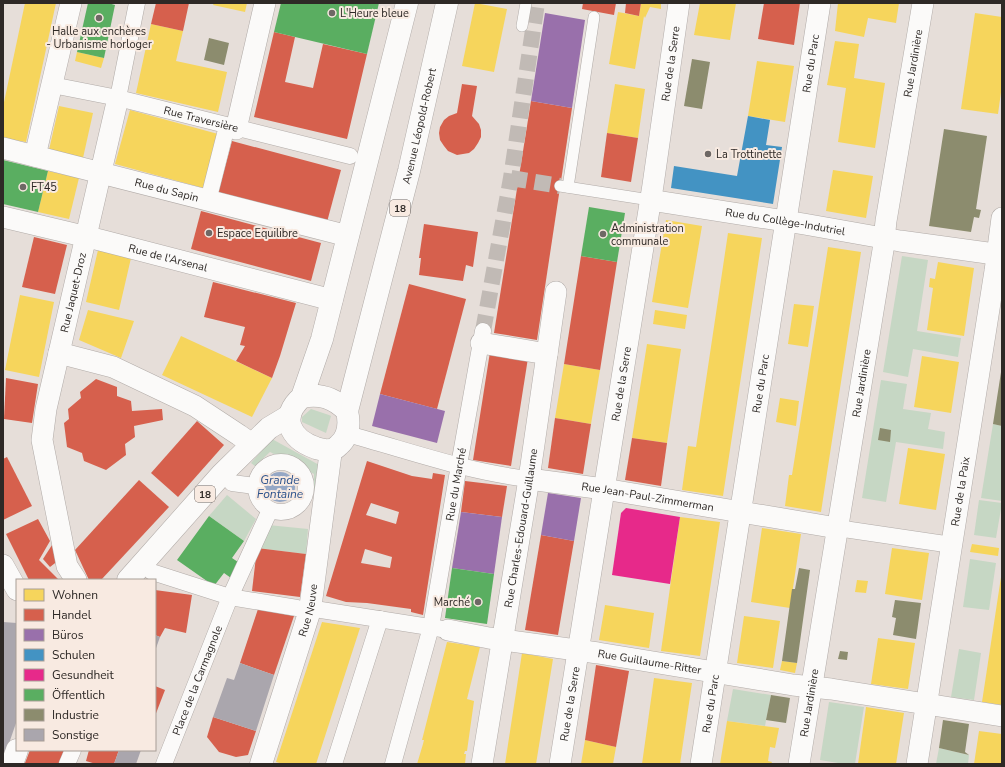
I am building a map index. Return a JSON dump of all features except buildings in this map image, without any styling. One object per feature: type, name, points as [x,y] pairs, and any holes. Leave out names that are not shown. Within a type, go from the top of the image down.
[{"type":"main road","name":"18","points":[[129,579],[222,474],[269,428],[289,416],[296,402],[302,397],[322,339],[332,300],[339,234],[407,3]]},
{"type":"main road","name":"Avenue Léopold-Robert","points":[[348,411],[409,171],[447,3]]},
{"type":"main road","points":[[302,397],[324,396],[333,400],[348,411]]},
{"type":"main road","name":"18","points":[[347,434],[349,426],[348,411]]},
{"type":"main road","points":[[289,416],[289,423],[293,431],[302,440],[322,449],[331,450],[343,441],[347,434]]},
{"type":"main road","name":"Rue Neuve","points":[[261,764],[310,610],[331,450]]},
{"type":"main road","points":[[12,764],[18,751]]},
{"type":"street","points":[[35,156],[71,3]]},
{"type":"street","name":"Rue Jaquet-Droz","points":[[75,579],[67,566],[42,440],[46,409],[118,98],[137,3]]},
{"type":"street","points":[[208,201],[231,128],[266,3]]},
{"type":"street","name":"Rue de la Serre","points":[[560,764],[650,200],[679,3]]},
{"type":"street","name":"Rue du Parc","points":[[701,764],[820,3]]},
{"type":"street","name":"Rue Jardinière","points":[[799,764],[923,3]]},
{"type":"street","name":"Rue Traversière","points":[[52,85],[118,98],[231,128],[350,156]]},
{"type":"street","name":"Rue du Sapin","points":[[3,148],[339,234]]},
{"type":"street","name":"Rue du Collège-Indutriel","points":[[650,200],[999,255]]},
{"type":"street","name":"Rue de l'Arsenal","points":[[3,217],[85,236],[332,300]]},
{"type":"street","name":"Rue de la Paix","points":[[918,764],[999,255],[1002,218]]},
{"type":"street","name":"Rue Charles-Edouard-Guillaume","points":[[482,764],[529,478],[556,292]]},
{"type":"street","points":[[482,337],[547,354]]},
{"type":"street","name":"Rue du Marché","points":[[393,764],[439,628],[459,465],[482,337]]},
{"type":"street","points":[[59,354],[113,367],[195,406],[252,444]]},
{"type":"street","name":"Rue Jean-Paul-Zimmerman","points":[[347,434],[459,465],[514,477],[604,489],[838,528],[952,545]]},
{"type":"street","points":[[280,463],[292,465],[298,470],[303,476],[305,492],[302,500],[297,506],[284,512],[270,510],[264,506],[256,493],[256,486],[260,475],[268,466],[280,463]]},
{"type":"street","points":[[232,483],[256,486]]},
{"type":"street","points":[[297,506],[314,510]]},
{"type":"street","name":"Place de la Carmagnole","points":[[164,764],[230,597],[270,510]]},
{"type":"street","points":[[3,565],[16,588]]},
{"type":"street","points":[[152,572],[230,597],[297,608]]},
{"type":"street","name":"Rue Guillaume-Ritter","points":[[321,610],[1002,716]]},
{"type":"street","points":[[334,764],[380,619]]},
{"type":"street","points":[[67,764],[73,751]]},
{"type":"lane","points":[[522,26],[526,3]]},
{"type":"lane","name":"Rue du Collège-Indutriel","points":[[594,17],[564,187],[650,200]]},
{"type":"green space","points":[[902,256],[928,260],[917,331],[961,338],[958,357],[913,349],[908,377],[883,372]]},
{"type":"green space","points":[[881,380],[907,384],[903,409],[931,413],[928,429],[945,432],[943,449],[896,442],[886,502],[862,498]]},
{"type":"green space","points":[[311,409],[331,416],[326,433],[302,422],[302,417]]},
{"type":"green space","points":[[993,424],[1002,426],[1002,501],[981,498]]},
{"type":"green space","points":[[272,439],[321,466],[319,496],[313,492],[314,474],[270,452],[255,466],[251,463]]},
{"type":"green space","points":[[227,495],[256,519],[244,541],[209,516]]},
{"type":"green space","points":[[979,500],[1002,503],[996,538],[974,535]]},
{"type":"green space","points":[[268,525],[308,529],[306,554],[257,548]]},
{"type":"green space","points":[[970,559],[996,563],[989,610],[963,607]]},
{"type":"green space","points":[[959,649],[981,653],[974,700],[951,697]]},
{"type":"green space","points":[[733,689],[771,695],[765,726],[727,721]]},
{"type":"green space","points":[[829,702],[864,707],[855,764],[838,764],[820,760]]},
{"type":"green space","points":[[939,748],[969,755],[968,764],[936,764]]},
{"type":"water","name":"Grande Fontaine","points":[[280,472],[291,476],[295,487],[291,498],[280,502],[269,498],[265,487],[269,476]]},
{"type":"tunnel","points":[[483,331],[511,178],[537,3]]},
{"type":"tunnel","points":[[511,178],[560,186]]},
{"type":"place","name":"L'Heure bleue","points":[[332,13]]},
{"type":"place","name":"Halle aux enchères - Urbanisme horloger","points":[[99,18]]},
{"type":"place","name":"La Trottinette","points":[[708,154]]},
{"type":"place","name":"FT45","points":[[23,187]]},
{"type":"place","name":"Espace Equilibre","points":[[209,233]]},
{"type":"place","name":"Administration communale","points":[[603,234]]},
{"type":"place","name":"Marché","points":[[478,602]]}]
